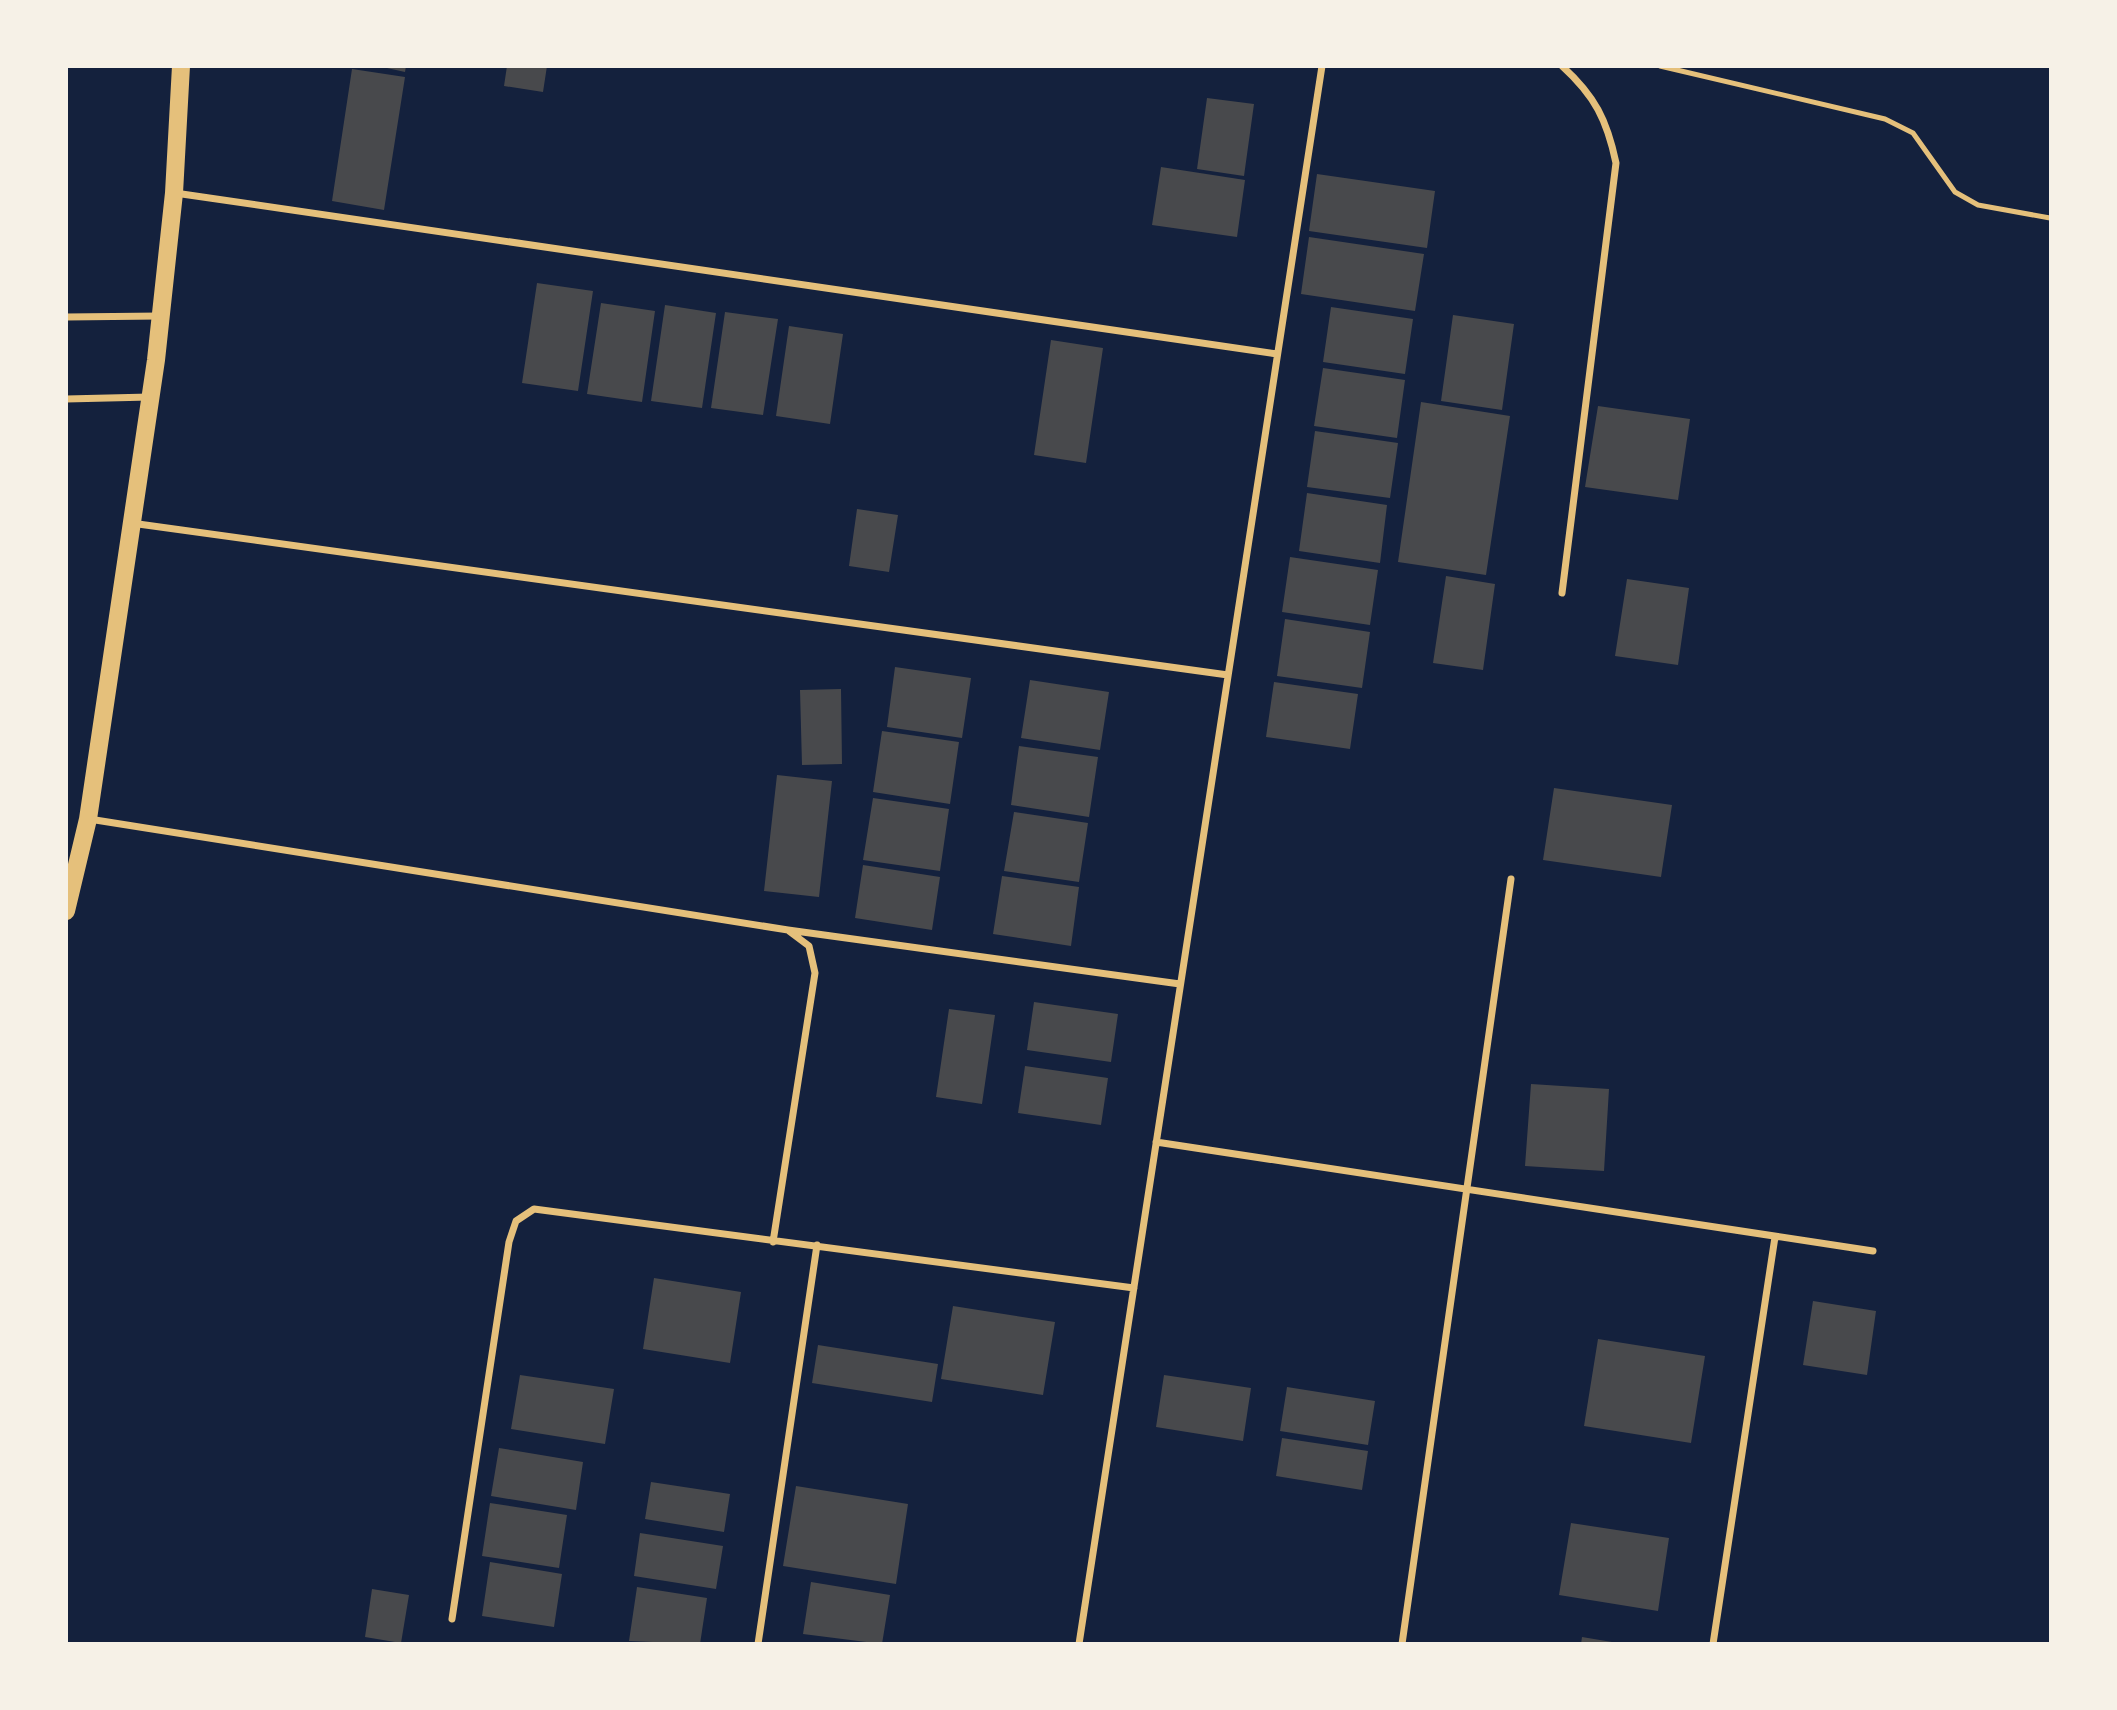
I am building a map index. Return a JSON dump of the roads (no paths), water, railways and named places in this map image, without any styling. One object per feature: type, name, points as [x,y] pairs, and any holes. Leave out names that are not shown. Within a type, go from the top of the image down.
[{"type":"main road","points":[[66,911],[89,819],[150,397],[174,193],[181,66]]},
{"type":"street","points":[[1079,1643],[1322,66]]},
{"type":"street","points":[[1562,66],[1584,86],[1608,125],[1616,163],[1562,593]]},
{"type":"street","points":[[174,193],[1277,354]]},
{"type":"street","points":[[66,317],[160,316]]},
{"type":"street","points":[[66,399],[150,397]]},
{"type":"street","points":[[131,522],[1228,675]]},
{"type":"street","points":[[89,819],[788,930],[1180,984]]},
{"type":"street","points":[[1402,1643],[1511,879]]},
{"type":"street","points":[[773,1242],[816,973],[809,946],[788,930]]},
{"type":"street","points":[[1156,1142],[1873,1251]]},
{"type":"street","points":[[452,1619],[509,1242],[516,1221],[534,1209],[1134,1287]]},
{"type":"street","points":[[1713,1643],[1775,1237]]},
{"type":"street","points":[[758,1643],[817,1245]]},
{"type":"lane","points":[[1660,66],[1885,119],[1913,133],[1955,192],[1978,205],[2050,218]]}]
